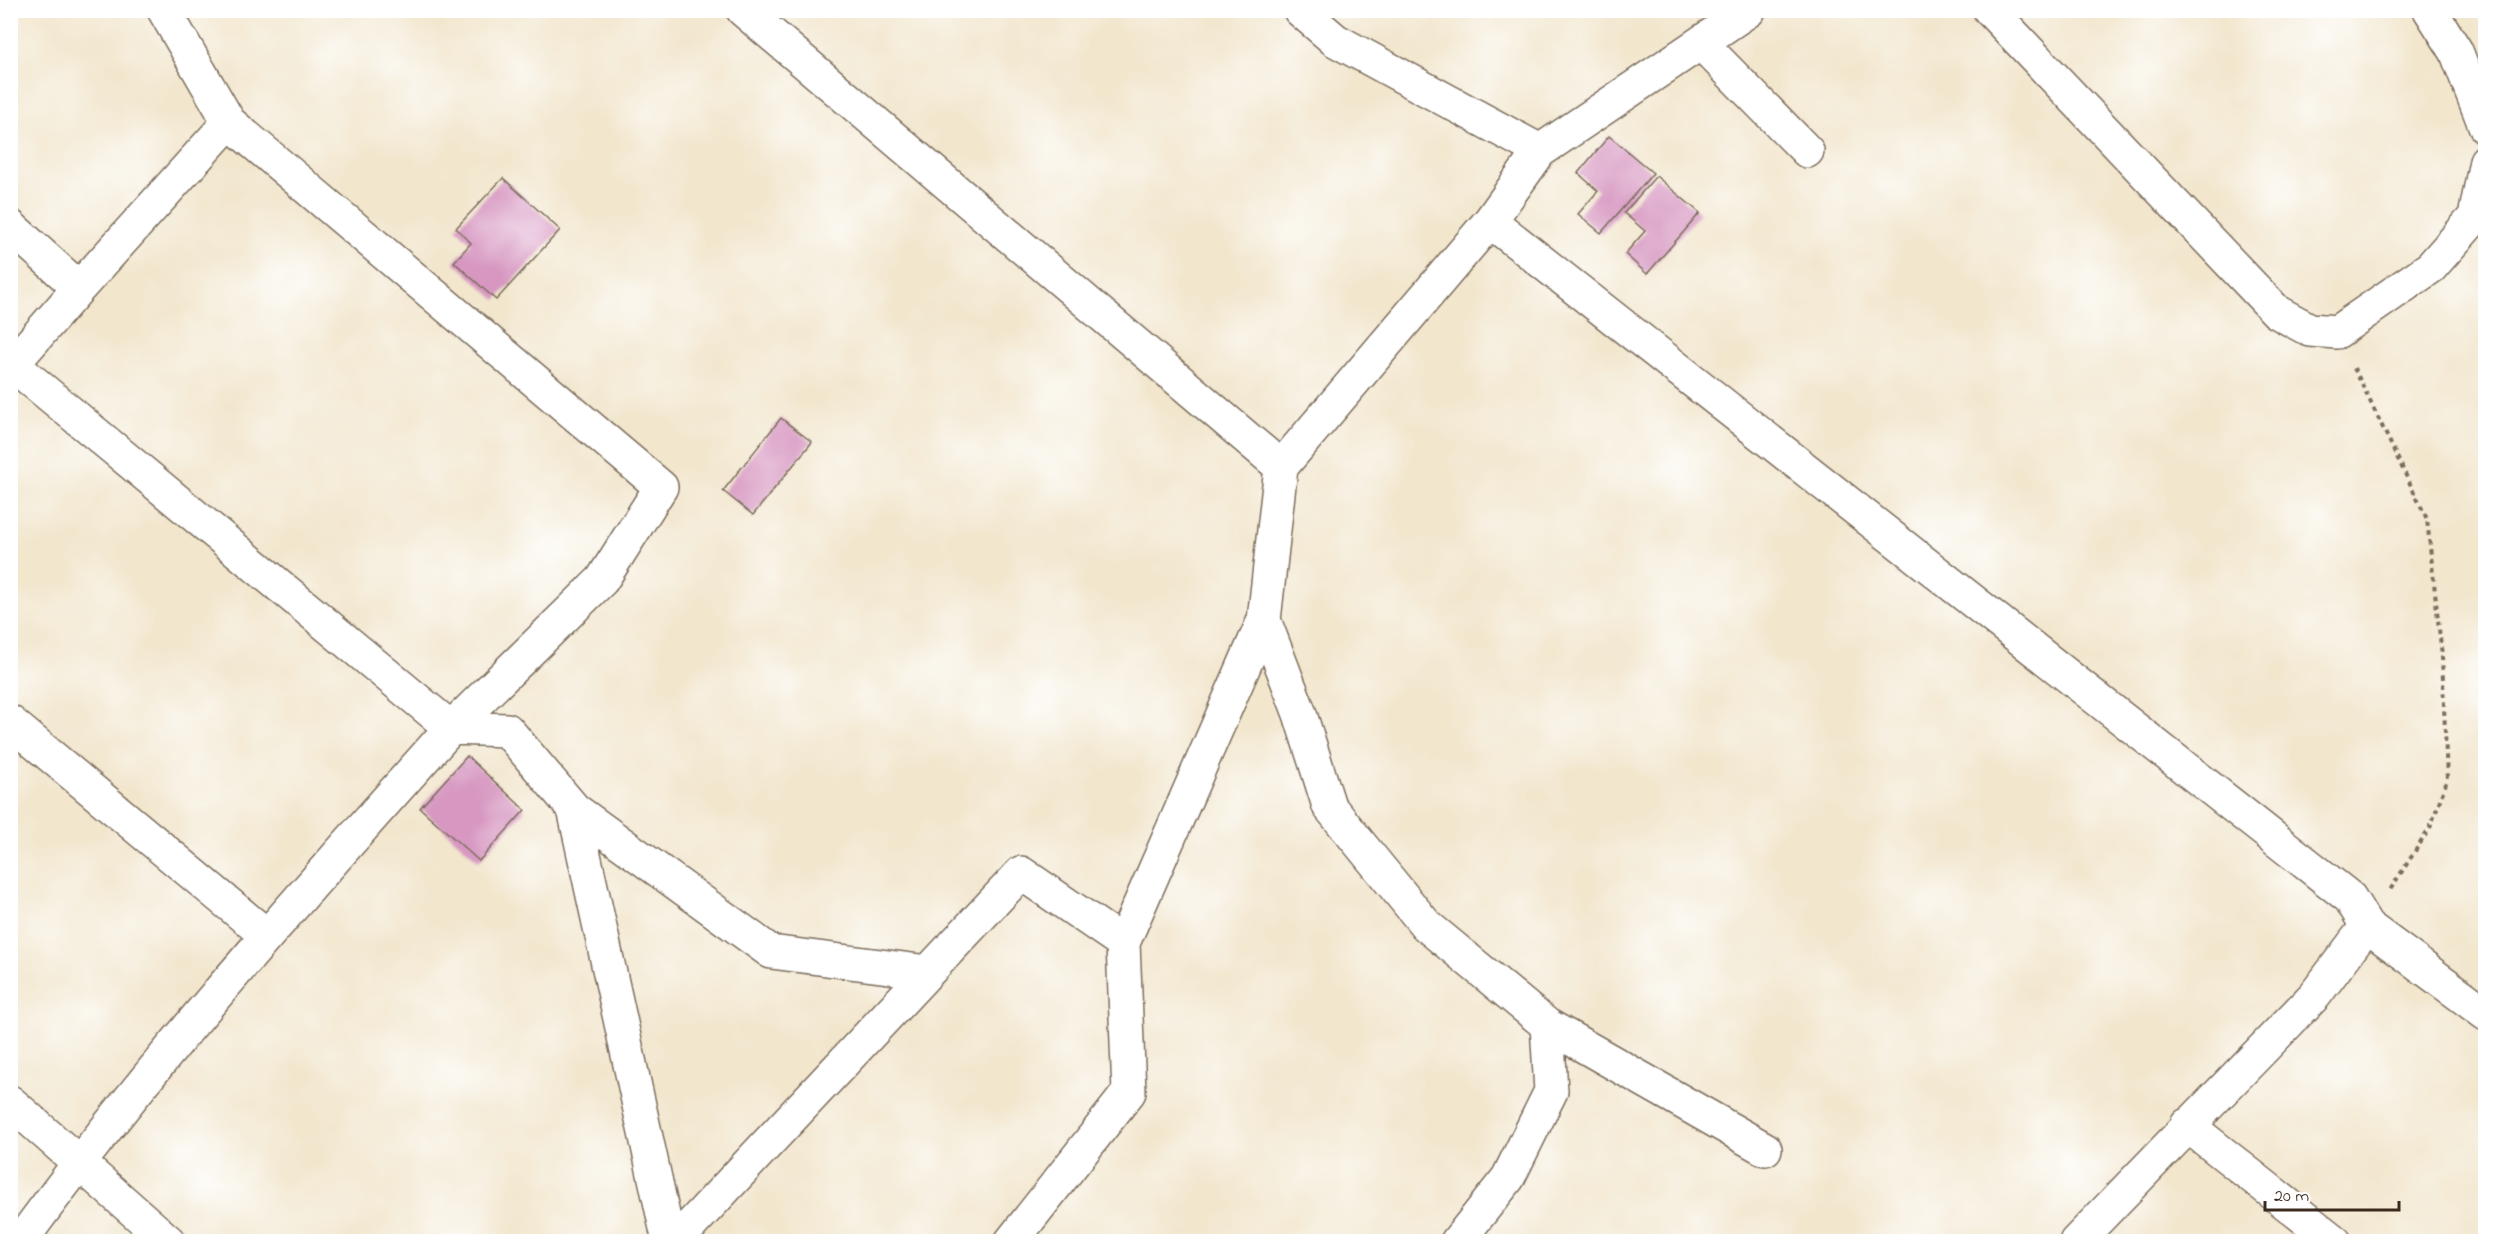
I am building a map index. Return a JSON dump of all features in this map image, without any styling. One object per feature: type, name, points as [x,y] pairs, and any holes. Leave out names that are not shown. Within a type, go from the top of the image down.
[{"type":"street","points":[[20,1242],[78,1162],[266,935],[450,728],[602,580],[662,487],[229,122],[164,10]]},
{"type":"street","points":[[743,10],[1281,467]]},
{"type":"street","points":[[1300,10],[1335,40],[1540,151]]},
{"type":"street","points":[[1011,1242],[1129,1092],[1123,943],[1264,620],[1281,467],[1490,221],[1540,151],[1749,10]]},
{"type":"street","points":[[1990,10],[2277,312],[2310,330],[2337,332],[2431,267],[2475,217],[2486,161]]},
{"type":"street","points":[[2430,10],[2456,51],[2486,128]]},
{"type":"street","points":[[1701,43],[1807,151]]},
{"type":"street","points":[[229,122],[12,366],[450,728],[507,730],[574,809],[771,952],[928,972]]},
{"type":"street","points":[[1490,221],[2350,898],[2367,926],[2486,1014]]},
{"type":"street","points":[[10,226],[79,288]]},
{"type":"street","points":[[1264,620],[1300,714],[1329,806],[1426,925],[1547,1025],[1765,1149]]},
{"type":"street","points":[[10,722],[266,935]]},
{"type":"street","points":[[574,809],[669,1242]]},
{"type":"street","points":[[675,1242],[1021,873],[1123,943]]},
{"type":"street","points":[[2076,1242],[2315,995],[2367,926]]},
{"type":"street","points":[[1457,1242],[1508,1178],[1551,1091],[1547,1025]]},
{"type":"street","points":[[10,1102],[169,1242]]},
{"type":"street","points":[[2187,1125],[2335,1242]]},
{"type":"path","points":[[2337,332],[2427,519],[2442,656],[2447,780],[2430,828],[2367,926]]},
{"type":"building","points":[[1609,136],[1653,173],[1601,233],[1578,214],[1598,191],[1578,173]]},
{"type":"building","points":[[1656,176],[1700,213],[1647,274],[1625,254],[1645,231],[1624,213]]},
{"type":"building","points":[[503,178],[560,230],[496,300],[454,262],[471,243],[456,228]]},
{"type":"building","points":[[781,418],[812,442],[753,515],[723,491]]},
{"type":"building","points":[[467,756],[525,810],[479,861],[420,808]]}]
